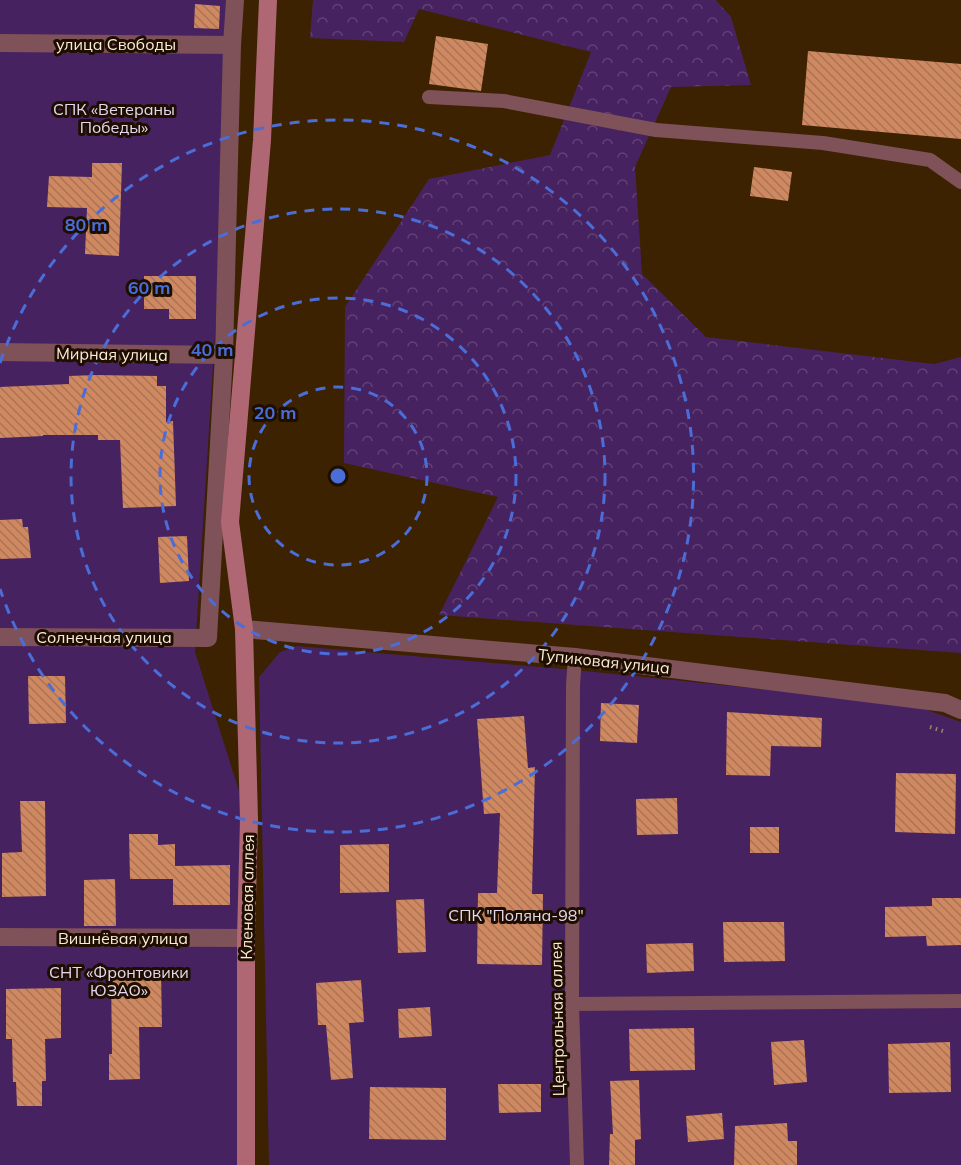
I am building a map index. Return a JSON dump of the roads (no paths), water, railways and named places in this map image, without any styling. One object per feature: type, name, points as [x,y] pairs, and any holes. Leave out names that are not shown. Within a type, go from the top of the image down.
[{"type":"street","points":[[224,355],[235,0]]},
{"type":"street","name":"Кленовая аллея","points":[[246,1165],[246,938],[249,819],[244,629],[230,522],[262,140],[268,0]]},
{"type":"street","name":"улица Свободы","points":[[0,43],[232,45]]},
{"type":"street","name":"Мирная улица","points":[[0,352],[224,355]]},
{"type":"street","name":"Солнечная улица","points":[[0,637],[208,638],[224,355]]},
{"type":"street","name":"Тупиковая улица","points":[[244,629],[575,657],[945,703],[961,710]]},
{"type":"street","name":"Вишнёвая улица","points":[[0,937],[246,938]]},
{"type":"lane","points":[[429,98],[504,101],[656,130],[823,143],[930,160],[961,182]]},
{"type":"lane","name":"Центральная аллея","points":[[575,657],[572,1004],[577,1165]]},
{"type":"lane","points":[[572,1004],[961,1001]]},
{"type":"park label","name":"СПК «Ветераны Победы»","points":[[114,118]]},
{"type":"park label","name":"СПК \"Поляна-98\"","points":[[516,915]]},
{"type":"park label","name":"СНТ «Фронтовики ЮЗАО»","points":[[119,981]]}]
